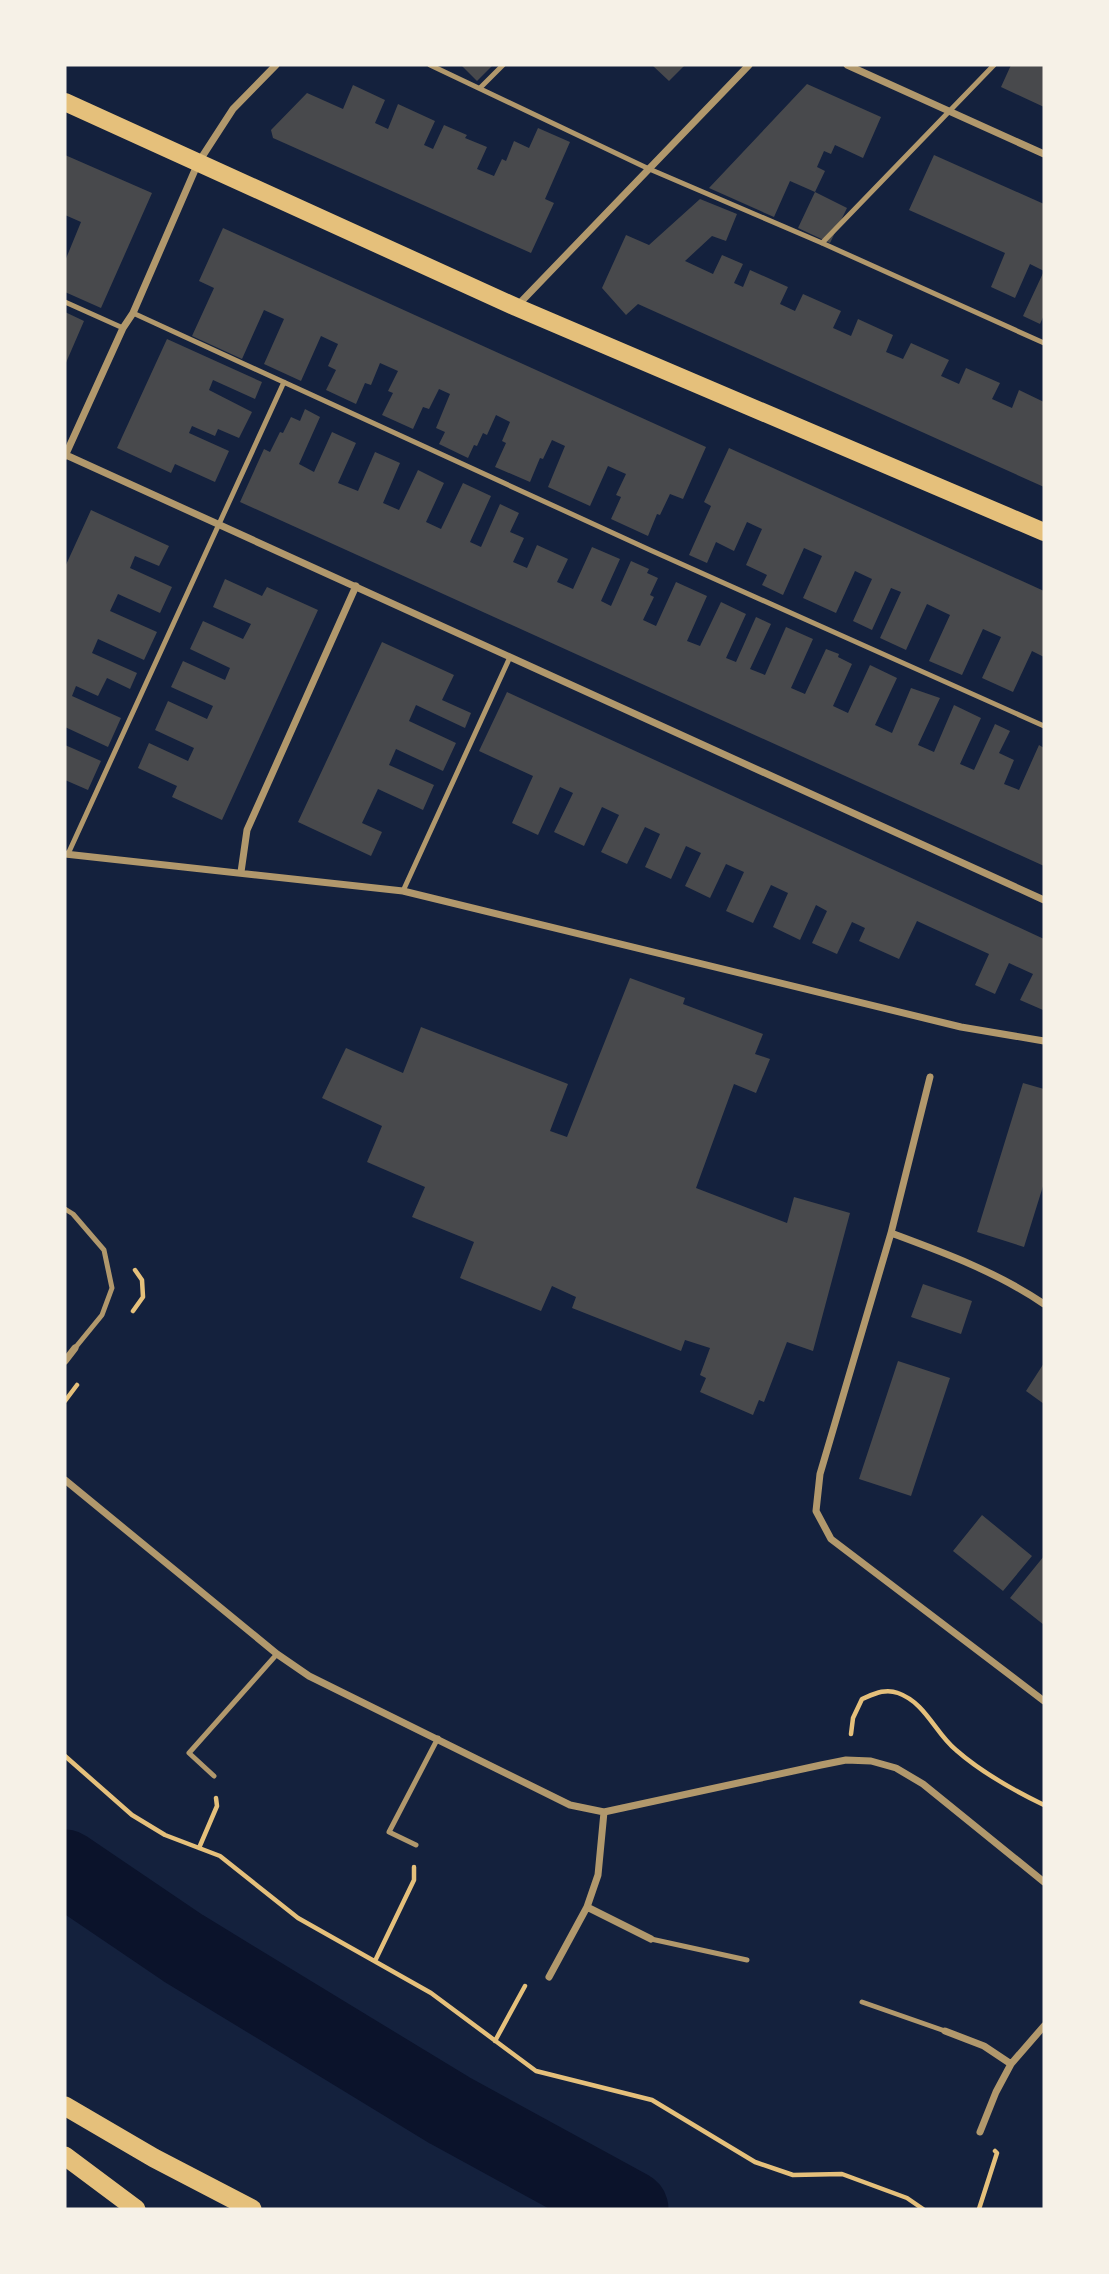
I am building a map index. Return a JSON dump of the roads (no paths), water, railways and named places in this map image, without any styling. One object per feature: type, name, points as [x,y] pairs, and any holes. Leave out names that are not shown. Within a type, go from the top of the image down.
[{"type":"highway","points":[[65,2106],[154,2158],[252,2209]]},
{"type":"highway","points":[[65,2157],[136,2209]]},
{"type":"main road","points":[[65,102],[516,307],[1044,532]]},
{"type":"street","points":[[276,65],[233,109],[198,163],[133,313],[123,328],[65,456],[1044,900]]},
{"type":"street","points":[[516,307],[749,65]]},
{"type":"street","points":[[847,65],[1044,154]]},
{"type":"street","points":[[241,872],[247,830],[356,586]]},
{"type":"street","points":[[66,854],[403,891],[961,1027],[1044,1041]]},
{"type":"street","points":[[930,1077],[891,1233],[820,1474],[816,1511],[831,1539],[1044,1701]]},
{"type":"street","points":[[891,1233],[966,1261],[1019,1287],[1044,1304]]},
{"type":"street","points":[[65,1361],[75,1348]]},
{"type":"street","points":[[65,1480],[277,1654],[309,1676],[570,1805],[604,1812],[846,1760],[871,1761],[896,1768],[923,1784],[1044,1882]]},
{"type":"street","points":[[549,1977],[587,1908],[598,1875],[604,1812]]},
{"type":"street","points":[[587,1908],[651,1939]]},
{"type":"street","points":[[980,2132],[1011,2064],[1044,2026]]},
{"type":"street","points":[[945,2031],[984,2046],[1011,2064]]},
{"type":"lane","points":[[430,65],[647,168],[1044,342]]},
{"type":"lane","points":[[480,88],[503,65]]},
{"type":"lane","points":[[822,243],[994,65]]},
{"type":"lane","points":[[65,302],[123,328]]},
{"type":"lane","points":[[133,313],[1044,726]]},
{"type":"lane","points":[[66,854],[284,382]]},
{"type":"lane","points":[[403,891],[510,657]]},
{"type":"lane","points":[[65,1209],[72,1213],[104,1250],[112,1288],[102,1315],[75,1348]]},
{"type":"lane","points":[[214,1776],[189,1753],[277,1654]]},
{"type":"lane","points":[[416,1845],[389,1832],[438,1738]]},
{"type":"lane","points":[[651,1939],[747,1960]]},
{"type":"lane","points":[[862,2003],[945,2031]]},
{"type":"waterway","points":[[65,1868],[183,1948],[449,2110],[630,2209]]}]
